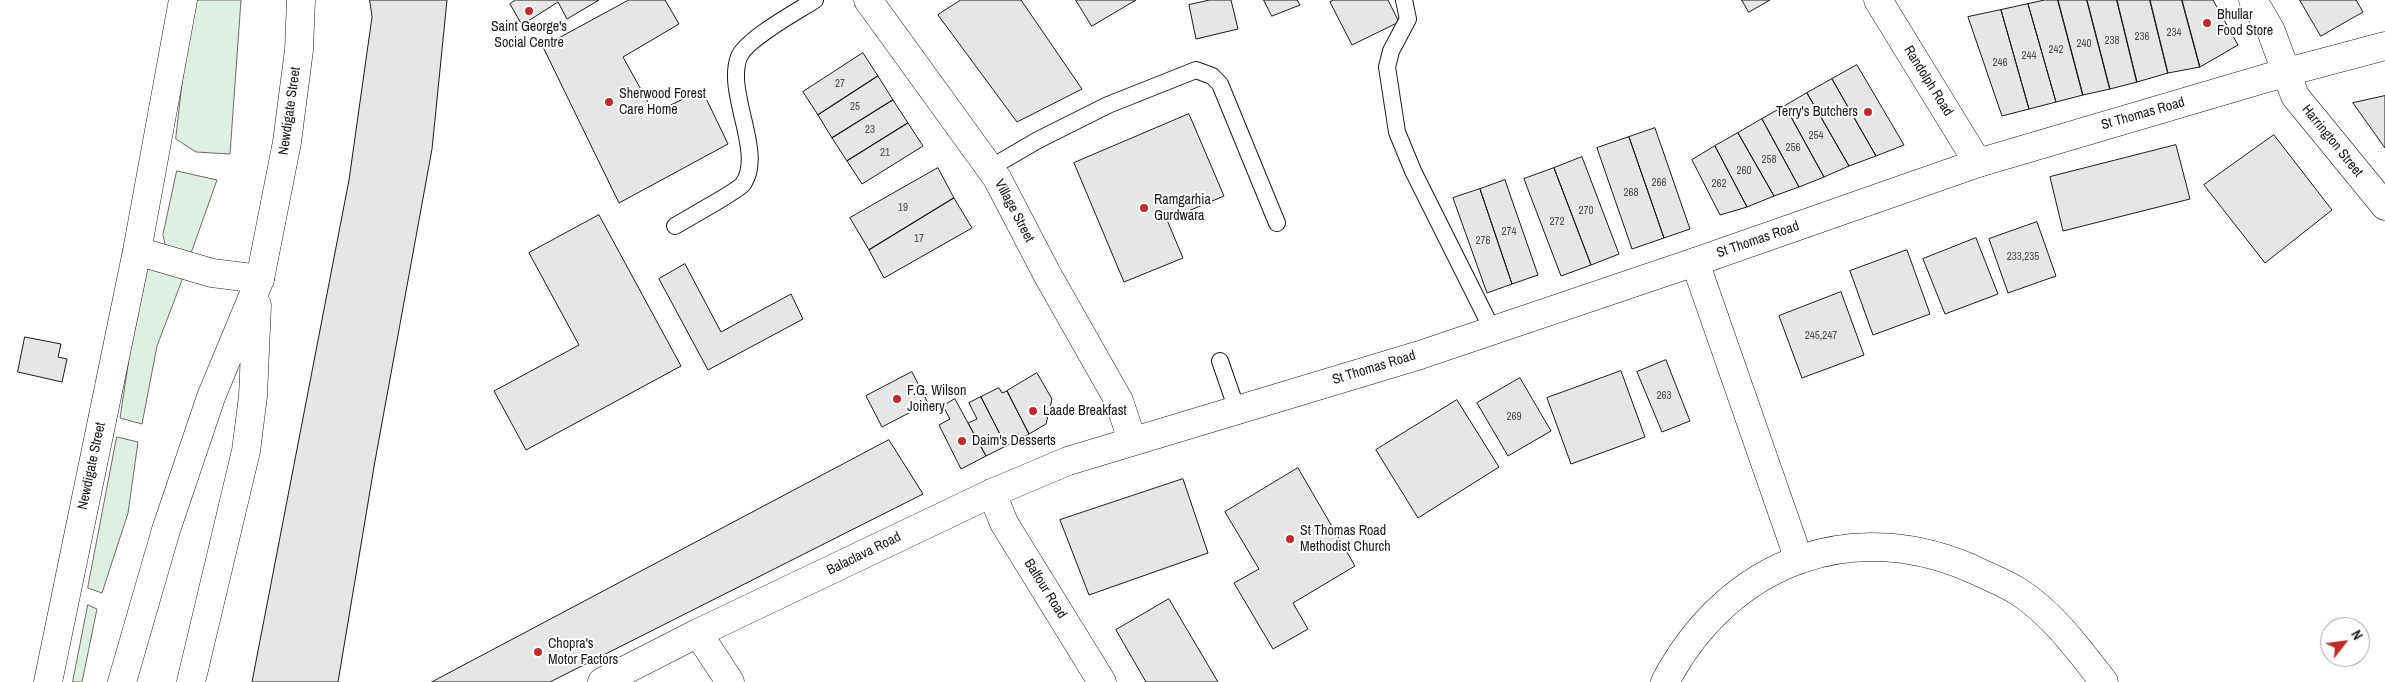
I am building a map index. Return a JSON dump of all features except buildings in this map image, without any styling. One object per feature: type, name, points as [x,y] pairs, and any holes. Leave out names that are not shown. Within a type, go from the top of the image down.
[{"type":"main road","name":"Newdigate Street","points":[[48,682],[137,251],[184,0]]},
{"type":"main road","name":"Newdigate Street","points":[[191,682],[246,451],[253,396],[259,284],[287,142],[299,50],[301,0]]},
{"type":"main road","name":"Randolph Road","points":[[1878,0],[1978,163]]},
{"type":"main road","name":"Harrington Street","points":[[2253,0],[2271,31],[2295,96],[2385,206]]},
{"type":"main road","name":"Village Street","points":[[879,4],[990,168],[1015,210],[1048,274],[1119,401],[1132,440]]},
{"type":"main road","name":"St Thomas Road","points":[[1132,440],[1237,410],[1493,331],[1978,163],[2287,72],[2385,46]]},
{"type":"main road","points":[[137,251],[212,273],[259,284]]},
{"type":"main road","points":[[1695,262],[1799,560]]},
{"type":"main road","name":"Newdigate Street","points":[[122,682],[166,530],[211,397],[259,284]]},
{"type":"main road","name":"Balaclava Road","points":[[602,682],[698,633],[992,493],[1068,461],[1132,440]]},
{"type":"main road","name":"Balfour Road","points":[[992,493],[1004,523],[1102,682]]},
{"type":"main road","points":[[1665,682],[1690,641],[1733,595],[1762,576],[1799,560],[1840,550],[1879,546],[1910,549],[1962,564],[2017,591],[2037,605],[2057,624],[2104,682]]},
{"type":"main road","points":[[698,633],[730,682]]},
{"type":"lane","points":[[675,226],[743,185],[750,164],[745,125],[736,85],[739,56],[753,40],[815,0]]},
{"type":"lane","points":[[1404,0],[1408,19],[1391,51],[1387,67],[1396,132],[1412,171],[1493,331]]},
{"type":"lane","points":[[990,168],[1038,140],[1108,105],[1196,70],[1212,76],[1220,84],[1277,224]]},
{"type":"lane","points":[[1220,361],[1237,410]]},
{"type":"green space","points":[[192,0],[241,0],[230,154],[196,152],[176,139]]},
{"type":"green space","points":[[177,171],[217,180],[190,256],[166,249],[163,235]]},
{"type":"green space","points":[[147,264],[184,275],[157,346],[142,424],[120,418],[142,272]]},
{"type":"green space","points":[[117,437],[138,442],[128,513],[102,593],[88,588]]},
{"type":"green space","points":[[88,605],[97,609],[82,682],[73,682]]},
{"type":"place","name":"Saint George's Social Centre","points":[[529,11]]},
{"type":"place","name":"Bhullar Food Store","points":[[2207,23]]},
{"type":"place","name":"Sherwood Forest Care Home","points":[[609,102]]},
{"type":"place","name":"Terry's Butchers","points":[[1868,112]]},
{"type":"place","name":"Ramgarhia Gurdwara","points":[[1144,208]]},
{"type":"place","name":"F.G. Wilson Joinery","points":[[897,399]]},
{"type":"place","name":"Laade Breakfast","points":[[1033,411]]},
{"type":"place","name":"Daim's Desserts","points":[[962,441]]},
{"type":"place","name":"St Thomas Road Methodist Church","points":[[1290,539]]},
{"type":"place","name":"Chopra's Motor Factors","points":[[538,652]]}]
